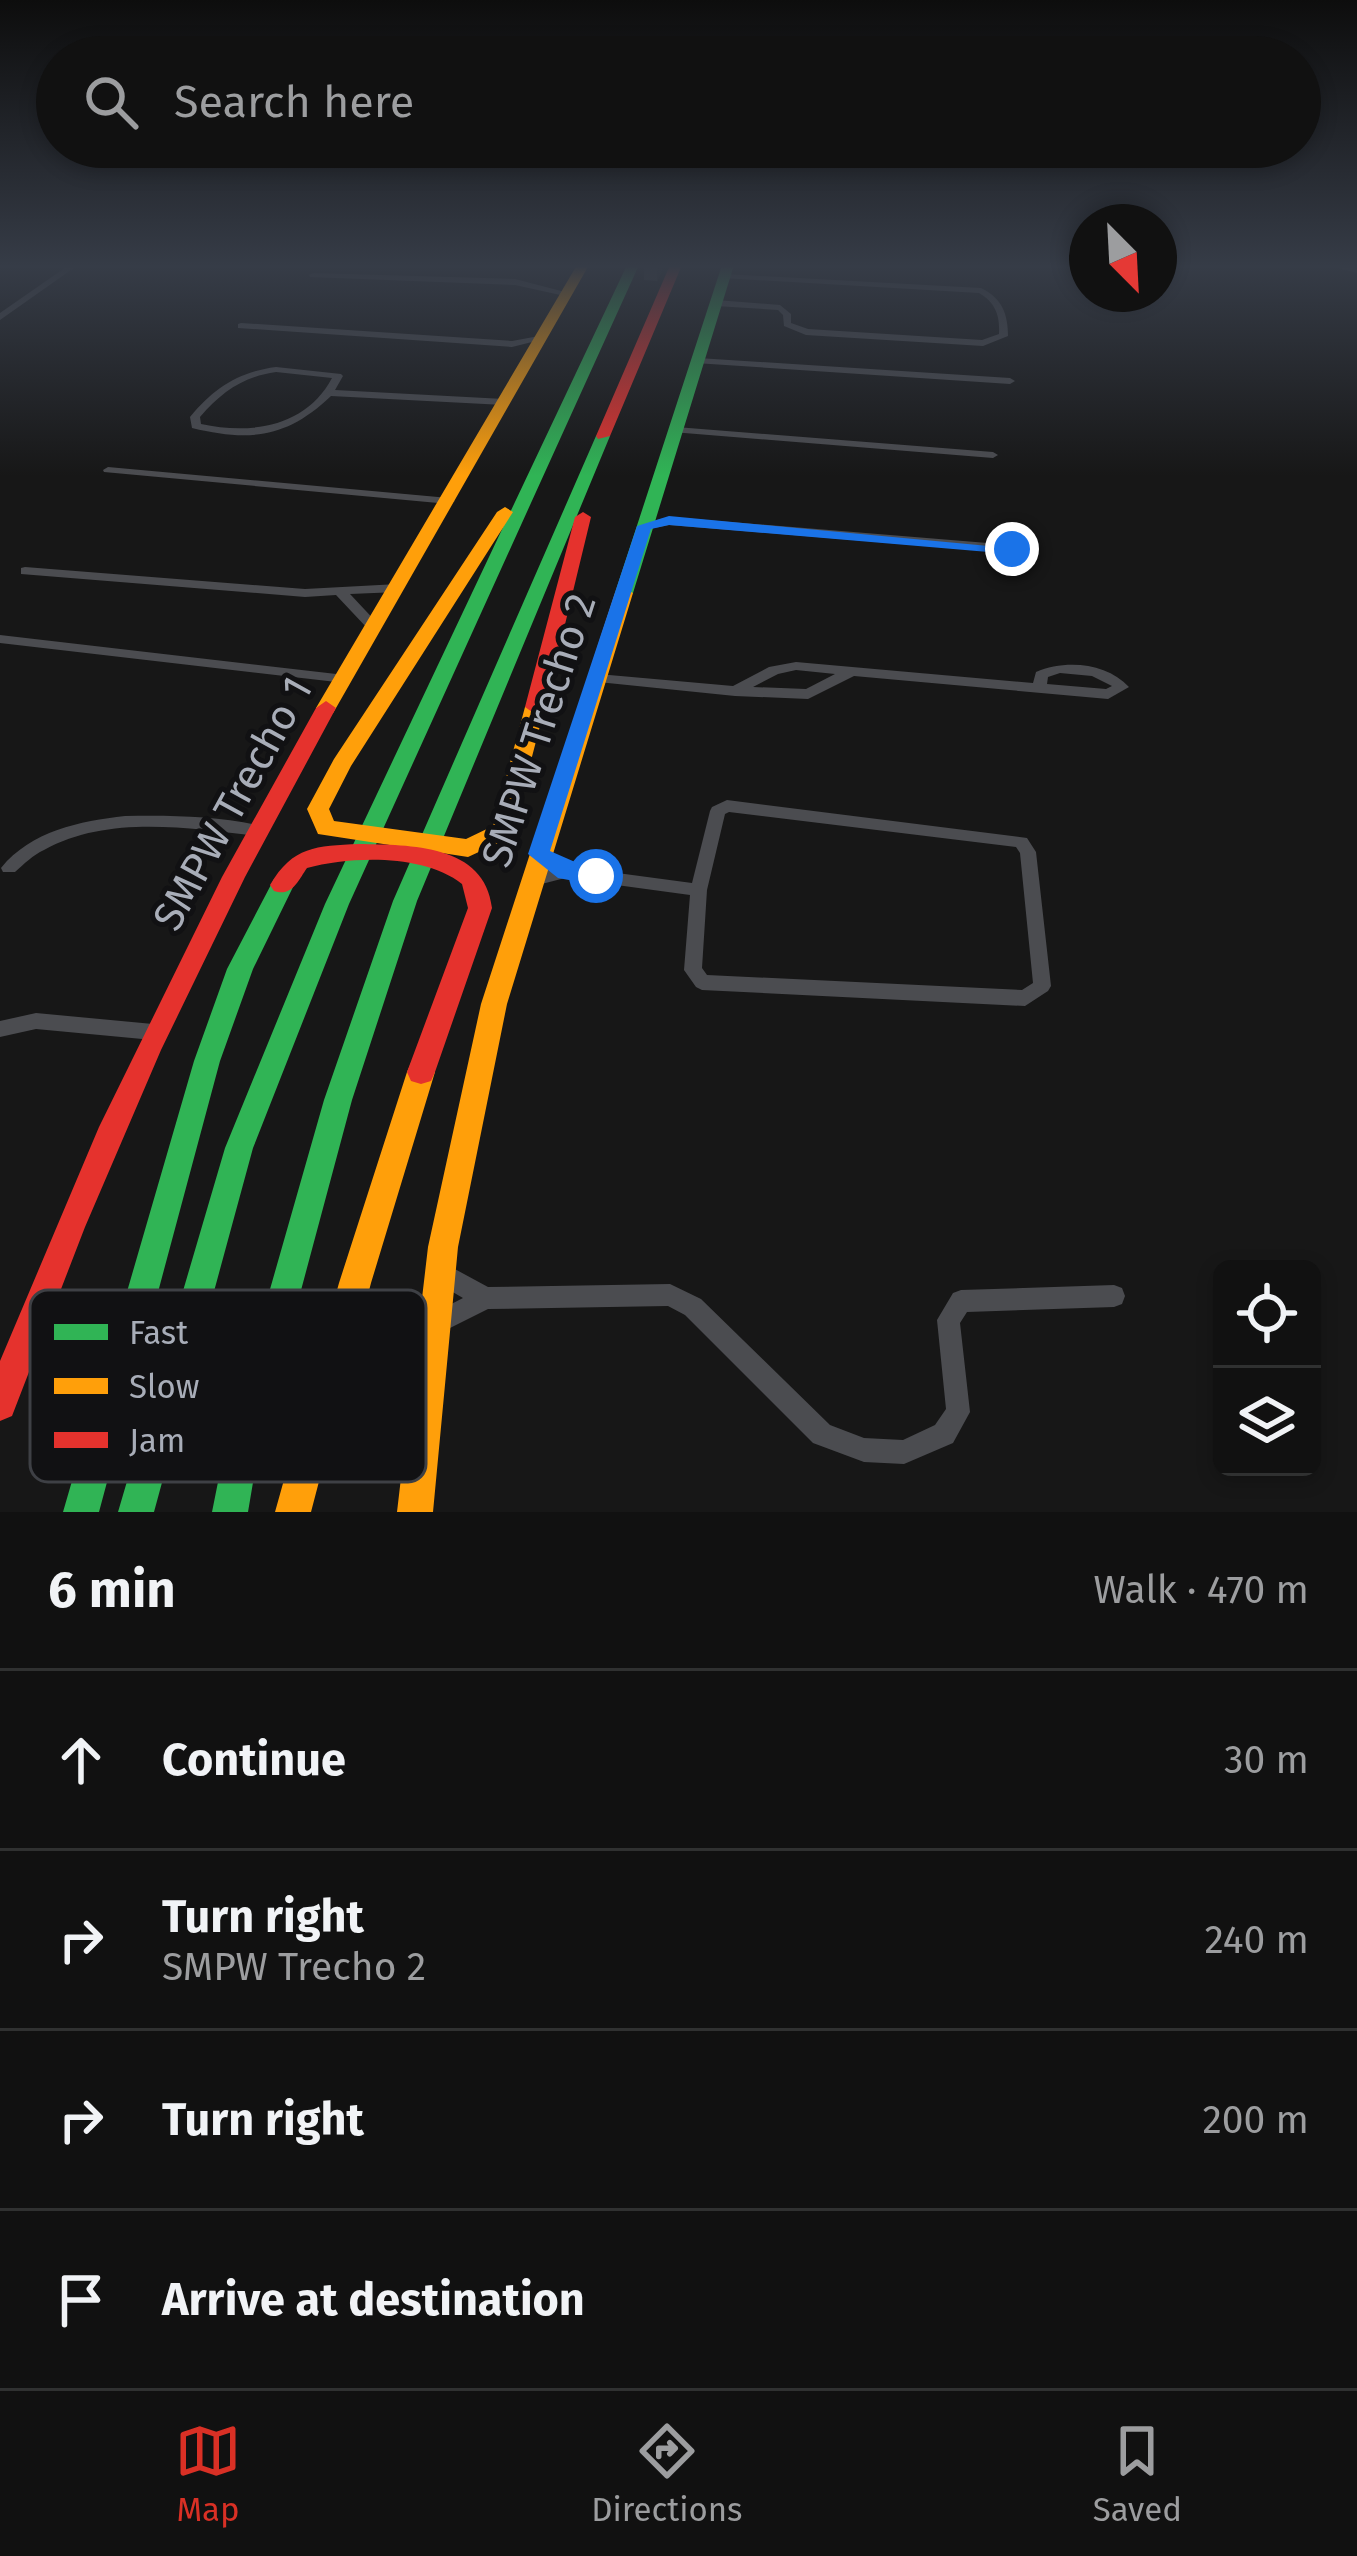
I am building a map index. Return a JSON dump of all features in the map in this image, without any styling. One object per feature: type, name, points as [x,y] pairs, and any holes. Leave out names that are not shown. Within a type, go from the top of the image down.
[{"type":"main road","name":"SMPW Trecho 1","points":[[42,1290],[153,1032],[256,830],[398,588],[444,495],[504,402],[534,336]]},
{"type":"main road","points":[[199,1290],[239,1148],[337,904],[600,336]]},
{"type":"main road","points":[[285,1290],[338,1100],[405,901],[647,336]]},
{"type":"main road","name":"SMPW Trecho 2","points":[[426,1404],[440,1272],[494,1004],[530,881],[654,519],[706,336]]},
{"type":"main road","points":[[541,459],[341,764],[318,809],[320,820],[337,832],[468,848],[503,831],[595,462]]},
{"type":"main road","points":[[143,1290],[191,1117],[237,978],[284,876],[320,853],[452,865],[471,876],[481,893],[349,1290]]},
{"type":"main road","name":"SMPW Trecho 1","points":[[0,1404],[30,1322]]},
{"type":"main road","points":[[81,1512],[89,1482]]},
{"type":"main road","points":[[136,1512],[144,1482]]},
{"type":"main road","points":[[230,1512],[236,1482]]},
{"type":"main road","points":[[293,1512],[301,1482]]},
{"type":"main road","name":"SMPW Trecho 2","points":[[415,1512],[418,1482]]},
{"type":"street","points":[[385,336],[528,345]]},
{"type":"street","points":[[863,336],[983,343],[1003,336]]},
{"type":"street","points":[[698,361],[1010,381]]},
{"type":"street","points":[[329,393],[338,376],[307,370],[244,375],[217,389],[195,417],[196,426],[244,432],[298,424],[329,393],[504,402]]},
{"type":"street","points":[[676,430],[993,455]]},
{"type":"street","points":[[108,470],[444,495]]},
{"type":"street","points":[[654,519],[1012,549]]},
{"type":"street","points":[[26,571],[342,594],[398,588]]},
{"type":"street","points":[[342,594],[373,626]]},
{"type":"street","points":[[0,639],[345,679]]},
{"type":"street","points":[[735,691],[786,666],[1108,694],[1122,687],[1109,676],[1052,668],[1041,675],[1040,687]]},
{"type":"street","points":[[598,678],[808,694],[855,670]]},
{"type":"street","points":[[727,806],[1015,839],[1028,852],[1042,986],[1024,998],[711,985],[693,970],[699,890],[718,811],[727,806]]},
{"type":"street","points":[[9,868],[29,846],[50,836],[125,821],[256,830]]},
{"type":"street","points":[[539,854],[565,872]]},
{"type":"street","points":[[530,881],[565,872],[699,890]]},
{"type":"street","points":[[0,1029],[36,1021],[153,1032]]},
{"type":"street","points":[[440,1272],[486,1298]]},
{"type":"street","points":[[434,1325],[486,1298],[670,1295],[694,1306],[835,1443],[904,1452],[931,1444],[955,1421],[959,1397],[948,1320],[961,1301],[1114,1296]]},
{"type":"traffic: fast","points":[[199,1290],[239,1148],[337,904],[600,336]]},
{"type":"traffic: fast","points":[[624,593],[706,336]]},
{"type":"traffic: fast","points":[[285,1290],[338,1100],[405,901],[603,436]]},
{"type":"traffic: fast","points":[[143,1290],[207,1061],[240,969],[282,885]]},
{"type":"traffic: fast","points":[[81,1512],[89,1482]]},
{"type":"traffic: fast","points":[[136,1512],[144,1482]]},
{"type":"traffic: fast","points":[[230,1512],[236,1482]]},
{"type":"traffic: slow","points":[[326,708],[542,336]]},
{"type":"traffic: slow","points":[[505,512],[341,764],[318,809],[326,828],[468,848],[503,831],[535,707]]},
{"type":"traffic: slow","points":[[426,1408],[443,1247],[494,1004],[624,593]]},
{"type":"traffic: slow","points":[[353,1290],[421,1072]]},
{"type":"traffic: slow","points":[[293,1512],[301,1482]]},
{"type":"traffic: slow","points":[[415,1512],[418,1482]]},
{"type":"traffic: jam","points":[[603,436],[646,336]]},
{"type":"traffic: jam","points":[[535,707],[583,517]]},
{"type":"traffic: jam","points":[[45,1290],[148,1049],[233,877],[326,708]]},
{"type":"traffic: jam","points":[[282,885],[299,862],[335,854],[410,856],[453,866],[470,877],[480,908],[421,1072]]},
{"type":"traffic: jam","points":[[0,1404],[30,1327]]},
{"type":"route","points":[[596,876],[565,872],[539,854],[645,526],[669,521],[1012,549]]}]
